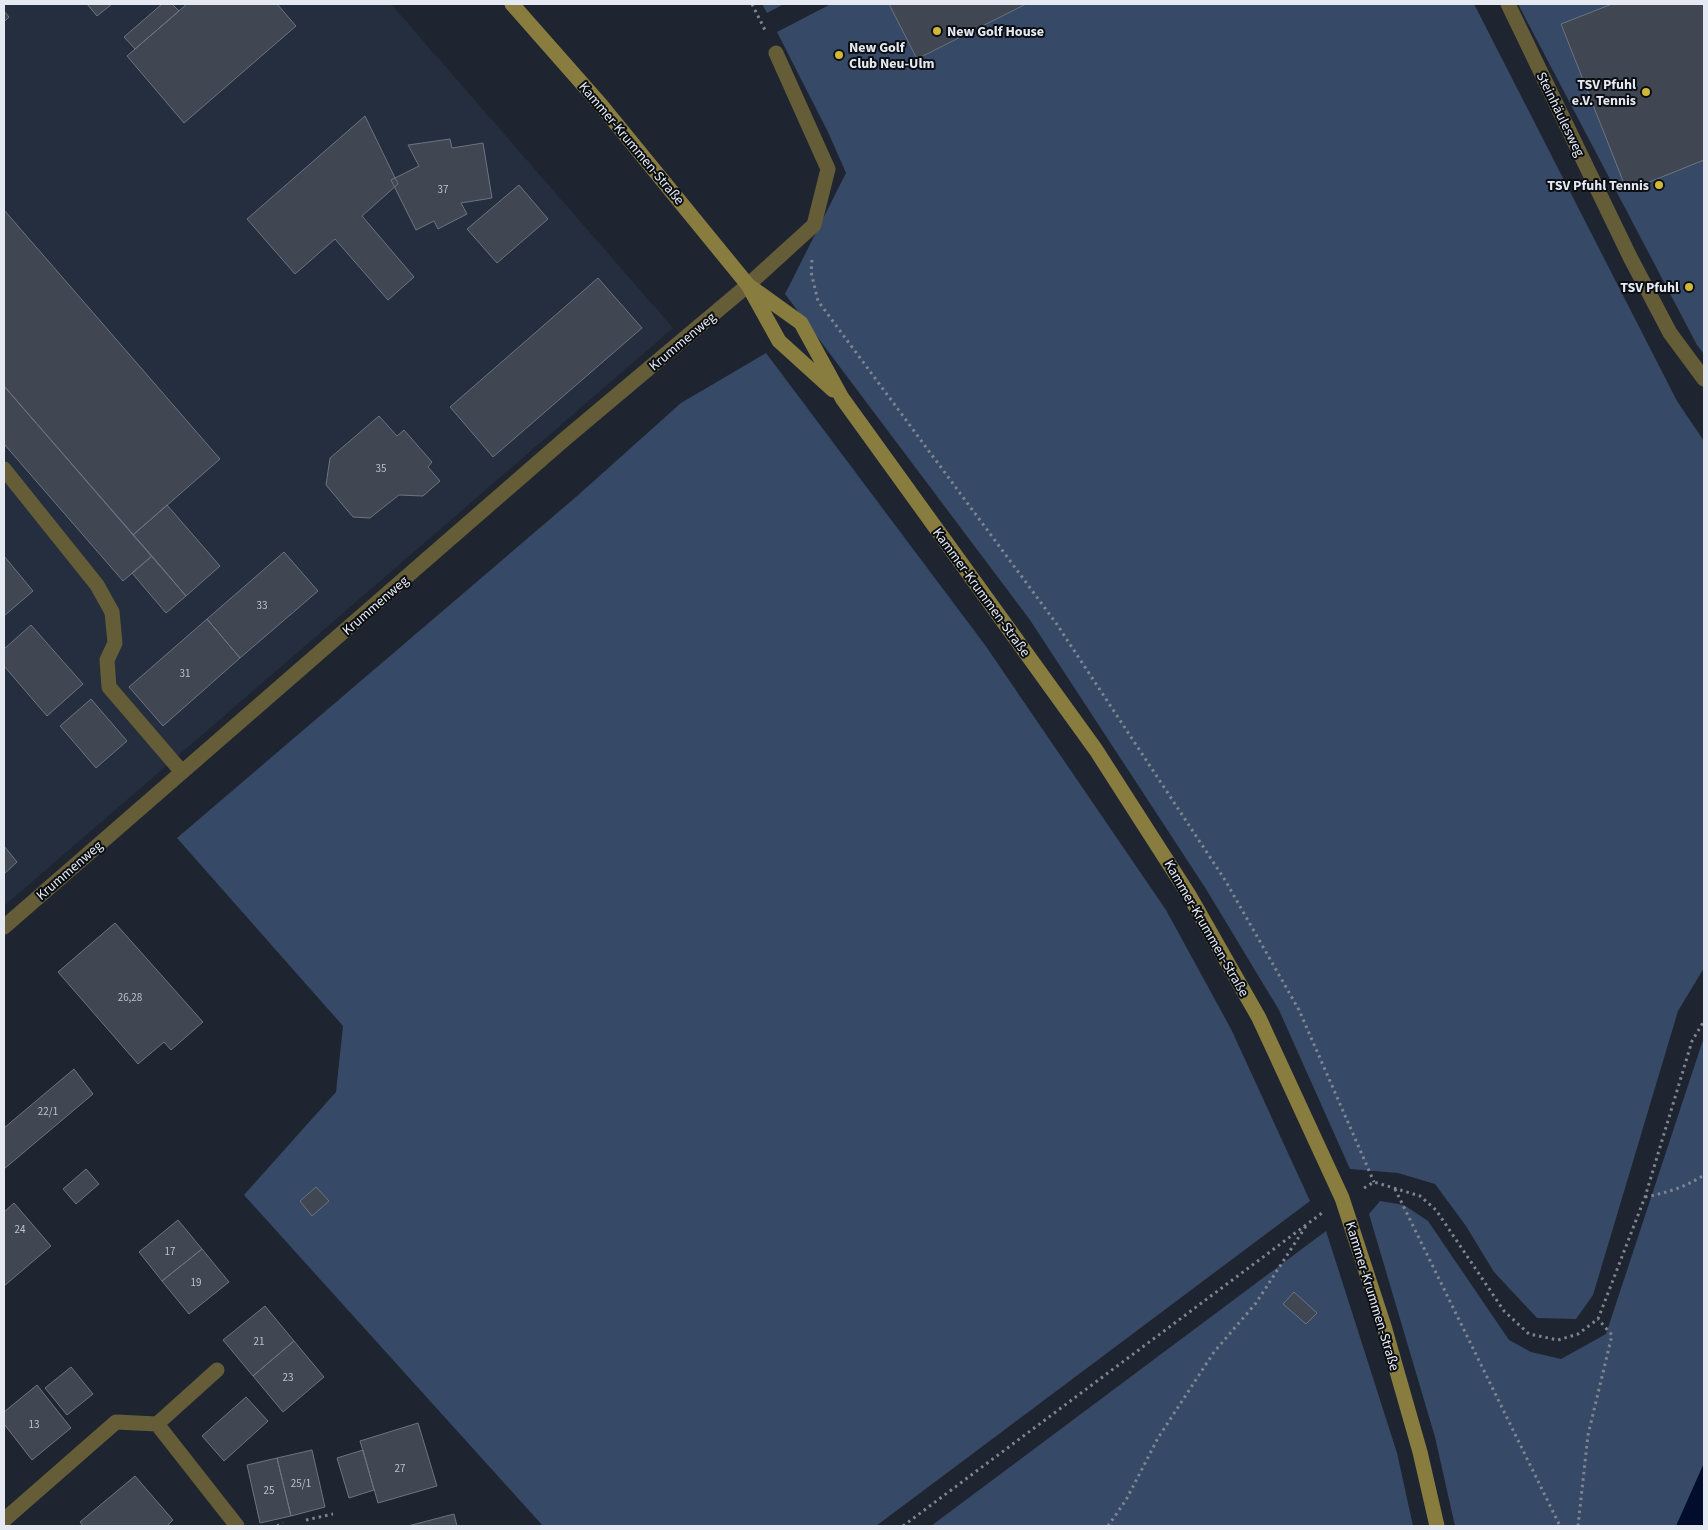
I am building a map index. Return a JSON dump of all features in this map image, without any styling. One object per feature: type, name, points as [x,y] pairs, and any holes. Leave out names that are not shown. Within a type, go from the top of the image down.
[{"type":"street","name":"Kammer-Krummen-Straße","points":[[512,4],[601,105],[748,285],[779,341],[842,398]]},
{"type":"street","name":"Steinhäulesweg","points":[[1508,4],[1630,257],[1670,333],[1704,379]]},
{"type":"street","points":[[748,285],[814,225],[828,169],[776,53]]},
{"type":"street","name":"Kammer-Krummen-Straße","points":[[748,285],[801,323],[842,398],[1096,750],[1189,895],[1259,1018],[1342,1198],[1389,1344],[1420,1452],[1437,1526]]},
{"type":"street","name":"Krummenweg","points":[[4,927],[566,438],[748,285]]},
{"type":"street","points":[[4,469],[98,585],[112,612],[115,643],[107,660],[109,687],[182,772]]},
{"type":"street","points":[[4,1520],[116,1422],[157,1424],[217,1370]]},
{"type":"street","points":[[157,1424],[237,1526]]},
{"type":"path","points":[[752,4],[776,53]]},
{"type":"path","points":[[814,225],[811,272],[818,300],[1056,622],[1225,880],[1299,1010],[1374,1182],[1420,1196],[1436,1210],[1504,1311],[1529,1334],[1558,1340],[1578,1334],[1598,1319],[1645,1197],[1692,1041],[1704,1021]]},
{"type":"path","points":[[1645,1197],[1694,1182],[1704,1174]]},
{"type":"path","points":[[1394,1188],[1560,1526]]},
{"type":"path","points":[[903,1526],[1307,1224],[1256,1303],[1209,1360],[1158,1438],[1126,1500],[1108,1526]]},
{"type":"path","points":[[1578,1526],[1588,1435],[1612,1335],[1598,1319]]},
{"type":"path","points":[[306,1520],[333,1514]]},
{"type":"path","points":[[277,1526],[283,1523]]},
{"type":"shaded area","points":[[4,4],[391,4],[673,328],[4,906]]},
{"type":"shaded area","points":[[762,4],[784,4],[767,13]]},
{"type":"shaded area","name":"New Golf Club Neu-Ulm","points":[[831,4],[889,4],[917,59],[1026,4],[1474,4],[1677,401],[1704,441],[1704,968],[1678,1011],[1593,1295],[1576,1319],[1537,1318],[1494,1272],[1466,1226],[1435,1184],[1398,1173],[1350,1169],[1279,1010],[1206,889],[1030,620],[785,294],[846,173],[828,132],[777,32]]},
{"type":"shaded area","name":"TSV Pfuhl Tennis","points":[[1518,4],[1704,4],[1704,354],[1697,345]]},
{"type":"shaded area","points":[[766,353],[985,645],[1166,910],[1231,1029],[1310,1201],[876,1526],[543,1526],[244,1195],[336,1092],[343,1026],[177,838],[576,497],[681,403]]},
{"type":"shaded area","points":[[1704,1037],[1704,1526],[1455,1526],[1435,1437],[1369,1214],[1380,1201],[1404,1205],[1428,1221],[1509,1340],[1531,1352],[1561,1359],[1606,1334]]},
{"type":"shaded area","points":[[1326,1231],[1397,1453],[1413,1526],[931,1526]]},
{"type":"shaded area","points":[[1704,1463],[1704,1526],[1676,1526]]},
{"type":"building","points":[[87,4],[112,4],[97,16]]},
{"type":"building","points":[[162,4],[172,4],[179,11],[135,49],[124,37]]},
{"type":"building","points":[[187,4],[277,4],[296,26],[184,123],[127,56]]},
{"type":"building","name":"New Golf House","points":[[889,4],[1026,4],[917,59]]},
{"type":"building","name":"TSV Pfuhl Tennis","points":[[1612,4],[1704,4],[1704,160],[1627,191],[1561,24]]},
{"type":"building","points":[[4,11],[9,17],[4,22]]},
{"type":"building","points":[[365,116],[398,184],[362,216],[414,277],[388,300],[335,239],[295,274],[247,219]]},
{"type":"building","points":[[450,139],[452,148],[483,143],[492,198],[461,203],[467,214],[438,229],[434,221],[416,230],[391,180],[419,166],[408,145]]},
{"type":"building","points":[[519,185],[548,219],[497,263],[467,229]]},
{"type":"building","points":[[4,210],[220,459],[133,535],[4,386]]},
{"type":"building","points":[[598,278],[642,328],[493,457],[450,407]]},
{"type":"building","points":[[4,386],[152,556],[123,581],[4,444]]},
{"type":"building","points":[[379,416],[397,436],[404,430],[432,462],[428,467],[440,481],[423,496],[399,495],[370,518],[353,517],[326,485],[330,458]]},
{"type":"building","points":[[167,505],[220,566],[186,596],[133,535]]},
{"type":"building","points":[[284,552],[318,591],[240,658],[207,619]]},
{"type":"building","points":[[4,556],[33,591],[4,616]]},
{"type":"building","points":[[152,556],[186,596],[166,613],[132,573]]},
{"type":"building","points":[[207,619],[240,658],[163,726],[129,687]]},
{"type":"building","points":[[31,625],[83,684],[47,716],[4,666],[4,649]]},
{"type":"building","points":[[91,699],[127,741],[96,768],[60,726]]},
{"type":"building","points":[[4,846],[17,862],[4,874]]},
{"type":"building","points":[[115,923],[203,1022],[171,1050],[164,1042],[138,1064],[58,972]]},
{"type":"building","points":[[74,1069],[93,1094],[4,1169],[4,1128]]},
{"type":"building","points":[[86,1169],[99,1184],[76,1204],[63,1189]]},
{"type":"building","points":[[316,1187],[329,1201],[312,1216],[300,1201]]},
{"type":"building","points":[[14,1203],[51,1246],[4,1286],[4,1212]]},
{"type":"building","points":[[178,1220],[202,1249],[162,1281],[139,1252]]},
{"type":"building","points":[[202,1249],[229,1282],[189,1314],[162,1281]]},
{"type":"building","points":[[1294,1292],[1317,1313],[1306,1324],[1283,1304]]},
{"type":"building","points":[[265,1306],[294,1341],[253,1376],[223,1340]]},
{"type":"building","points":[[294,1341],[324,1377],[283,1412],[253,1376]]},
{"type":"building","points":[[71,1367],[93,1394],[67,1415],[45,1388]]},
{"type":"building","points":[[37,1385],[71,1428],[32,1460],[4,1424],[4,1412]]},
{"type":"building","points":[[246,1397],[268,1421],[224,1461],[202,1436]]},
{"type":"building","points":[[418,1423],[437,1486],[378,1503],[360,1441]]},
{"type":"building","points":[[312,1450],[325,1507],[291,1516],[277,1458]]},
{"type":"building","points":[[363,1450],[374,1490],[349,1498],[337,1458]]},
{"type":"building","points":[[277,1458],[291,1516],[260,1523],[247,1465]]},
{"type":"building","points":[[135,1476],[173,1520],[167,1526],[83,1526],[80,1522]]},
{"type":"building","points":[[454,1514],[457,1526],[408,1526]]},
{"type":"place","name":"New Golf House","points":[[937,31]]},
{"type":"place","name":"New Golf Club Neu-Ulm","points":[[839,55]]},
{"type":"place","name":"TSV Pfuhl e.V. Tennis","points":[[1646,92]]},
{"type":"place","name":"TSV Pfuhl Tennis","points":[[1659,185]]},
{"type":"place","name":"TSV Pfuhl","points":[[1689,287]]}]
